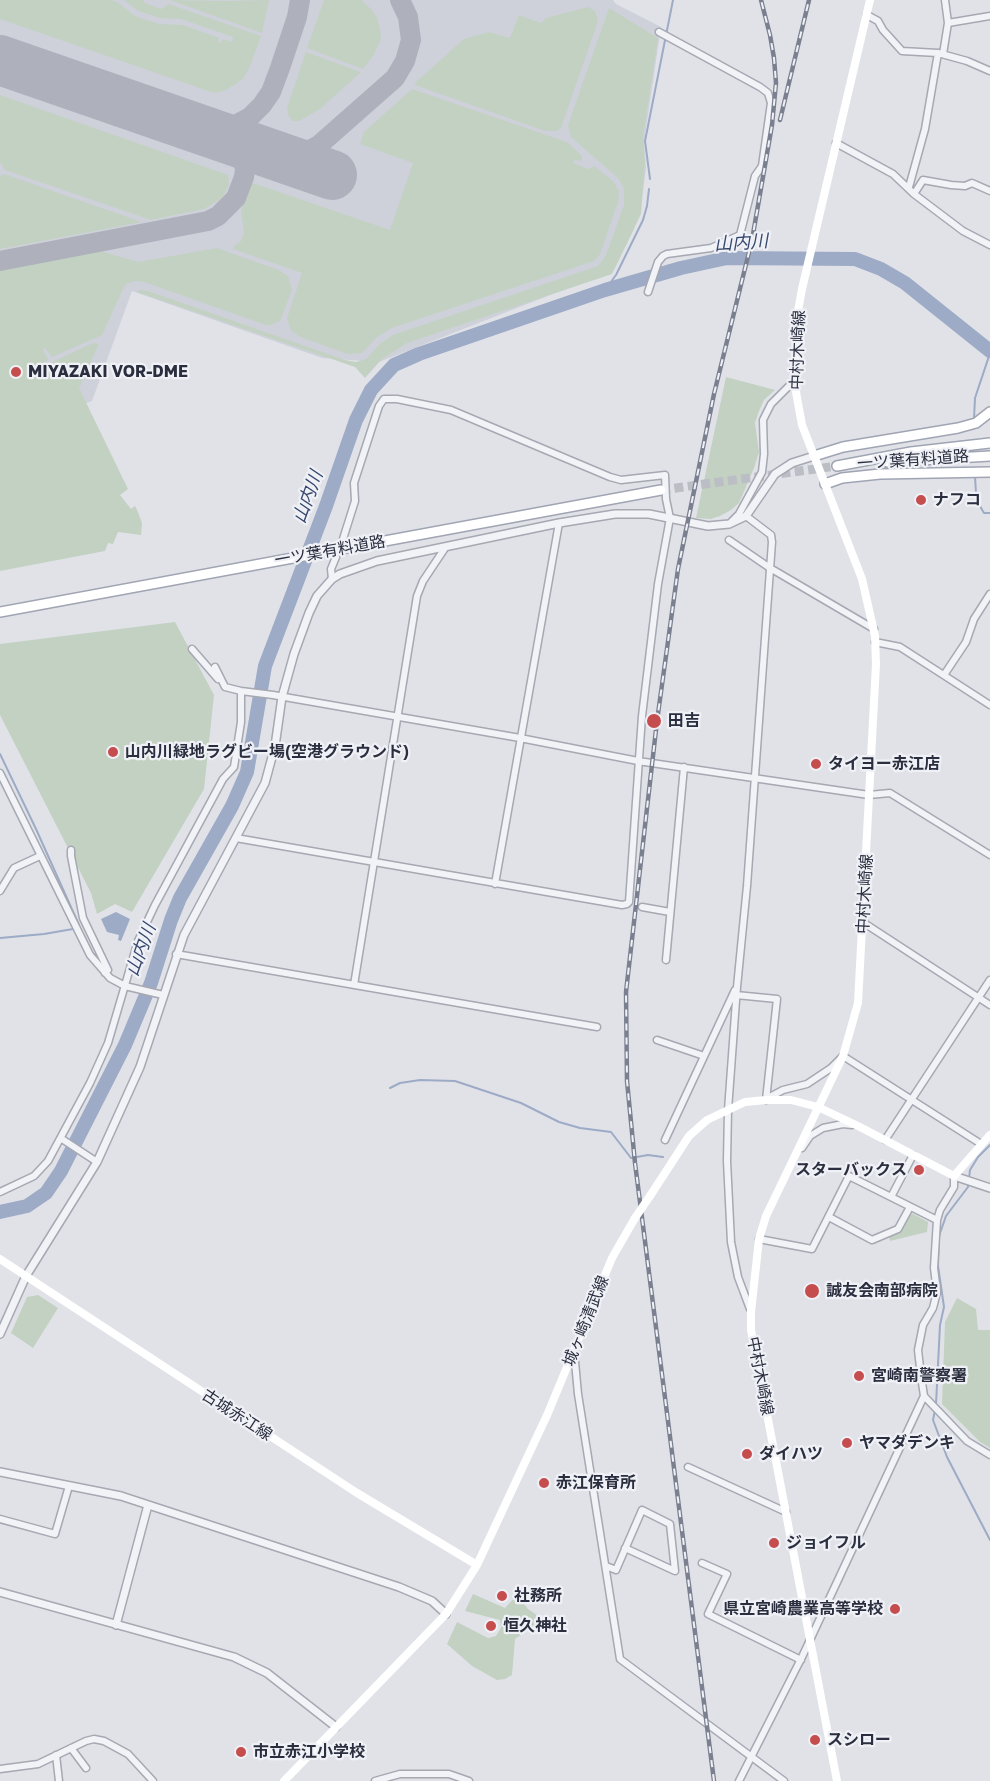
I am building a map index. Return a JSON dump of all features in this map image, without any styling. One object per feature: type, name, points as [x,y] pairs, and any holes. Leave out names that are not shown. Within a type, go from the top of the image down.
[{"type":"main road","name":"中村木崎線","points":[[837,1781],[751,1330],[751,1312],[759,1239],[766,1216],[843,1056],[858,1003],[876,664],[874,629],[862,579],[802,425],[794,381],[798,311],[813,238],[870,0]]},
{"type":"main road","points":[[814,456],[843,447],[958,428],[976,423],[990,412]]},
{"type":"main road","name":"一ツ葉有料道路","points":[[990,443],[911,452],[837,466],[962,456],[990,457]]},
{"type":"main road","points":[[825,484],[842,478],[880,474],[990,472]]},
{"type":"main road","name":"一ツ葉有料道路","points":[[0,612],[283,560],[332,554],[661,490]]},
{"type":"main road","name":"城ヶ崎清武線","points":[[284,1781],[446,1614],[477,1565],[543,1423],[612,1258],[635,1218],[689,1136],[707,1120],[746,1102],[791,1100],[818,1107],[954,1176]]},
{"type":"main road","points":[[954,1176],[990,1135]]},
{"type":"main road","name":"古城赤江線","points":[[0,1259],[357,1493],[477,1565]]},
{"type":"street","points":[[909,187],[925,129],[948,23],[945,0]]},
{"type":"street","points":[[867,15],[878,21],[902,51],[940,53],[968,61],[990,71]]},
{"type":"street","points":[[948,23],[990,16]]},
{"type":"street","points":[[648,292],[658,262],[667,254],[711,248],[740,235],[755,176],[762,166],[771,103],[768,93],[760,87],[659,32]]},
{"type":"street","points":[[836,142],[887,170],[909,187],[914,194],[963,231],[990,245]]},
{"type":"street","points":[[914,194],[923,180],[965,186],[972,183],[990,191]]},
{"type":"street","points":[[729,524],[739,514],[762,472],[763,420],[771,404],[794,381]]},
{"type":"street","points":[[236,838],[495,884],[627,904],[629,902],[638,761],[657,596],[670,518],[665,475],[621,480],[451,410],[397,399],[384,399],[379,406],[354,483],[355,501],[343,539]]},
{"type":"street","points":[[0,1334],[26,1276],[97,1162],[140,1067],[159,995],[176,954],[195,912],[257,800],[270,766],[282,697],[294,654],[317,596],[332,579],[376,561],[559,523],[615,514],[649,513],[708,525],[729,524],[746,516],[775,474],[792,463],[814,456]]},
{"type":"street","points":[[746,516],[771,535],[772,542],[728,1110],[727,1161],[731,1242],[738,1277],[751,1312]]},
{"type":"street","points":[[495,884],[559,523]]},
{"type":"street","points":[[729,540],[770,568],[874,629]]},
{"type":"street","points":[[354,986],[417,596],[423,581],[445,548]]},
{"type":"street","points":[[332,554],[332,579]]},
{"type":"street","points":[[944,675],[966,642],[974,619],[990,594]]},
{"type":"street","points":[[875,642],[900,647],[990,705]]},
{"type":"street","points":[[192,649],[225,687],[244,692],[273,695],[520,738],[638,761],[869,795],[890,793],[990,855]]},
{"type":"street","points":[[215,667],[225,687]]},
{"type":"street","points":[[0,1192],[24,1182],[40,1171],[62,1138],[90,1083],[108,1043],[128,987],[138,941],[223,779],[234,767],[244,692]]},
{"type":"street","points":[[666,960],[684,767]]},
{"type":"street","points":[[0,773],[90,955],[110,978],[128,987],[159,995]]},
{"type":"street","points":[[71,850],[70,856],[83,918],[108,970],[105,973]]},
{"type":"street","points":[[0,891],[14,868],[40,856]]},
{"type":"street","points":[[642,908],[670,912]]},
{"type":"street","points":[[864,923],[990,1005]]},
{"type":"street","points":[[176,954],[597,1027]]},
{"type":"street","points":[[885,1140],[990,981]]},
{"type":"street","points":[[664,1140],[737,987]]},
{"type":"street","points":[[736,995],[777,999],[766,1100]]},
{"type":"street","points":[[657,1040],[704,1056]]},
{"type":"street","points":[[766,1100],[783,1090],[807,1084],[831,1068],[843,1056],[981,1144]]},
{"type":"street","points":[[791,1161],[810,1136],[823,1128],[843,1124],[858,1126]]},
{"type":"street","points":[[62,1138],[97,1162]]},
{"type":"street","points":[[891,1197],[913,1155]]},
{"type":"street","points":[[759,1239],[812,1249],[849,1176],[937,1220]]},
{"type":"street","points":[[739,1781],[801,1660],[924,1396],[918,1350],[923,1325],[933,1308],[937,1292],[934,1268],[937,1220],[943,1203],[954,1187],[954,1176],[990,1188]]},
{"type":"street","points":[[829,1217],[872,1240],[898,1229],[910,1207]]},
{"type":"street","points":[[574,1351],[578,1394],[620,1659],[784,1781]]},
{"type":"street","points":[[924,1396],[967,1441],[990,1455]]},
{"type":"street","points":[[688,1467],[786,1512]]},
{"type":"street","points":[[0,1472],[121,1496],[399,1587],[432,1601],[446,1614]]},
{"type":"street","points":[[0,1520],[55,1534],[69,1486]]},
{"type":"street","points":[[116,1625],[148,1505]]},
{"type":"street","points":[[606,1566],[616,1570],[642,1510],[670,1524],[675,1571],[626,1548]]},
{"type":"street","points":[[702,1563],[727,1574],[708,1614],[801,1660]]},
{"type":"street","points":[[0,1592],[234,1657],[267,1673],[336,1727]]},
{"type":"street","points":[[0,1769],[38,1764],[93,1739],[128,1754],[153,1781]]},
{"type":"street","points":[[71,1748],[86,1768]]},
{"type":"street","points":[[57,1755],[59,1781]]},
{"type":"street","points":[[375,1781],[450,1777],[469,1781]]},
{"type":"shaded area","points":[[0,0],[613,0],[616,4],[661,27],[644,142],[646,167],[643,192],[634,229],[614,270],[379,362],[322,358],[132,291],[92,401],[0,435]]},
{"type":"green space","points":[[0,0],[111,0],[135,16],[159,24],[183,25],[219,38],[218,42],[221,43],[223,39],[232,42],[233,37],[181,19],[160,18],[138,11],[124,0],[143,0],[161,9],[169,4],[261,36],[243,79],[226,90],[214,93],[0,19]]},
{"type":"green space","points":[[170,0],[226,1],[269,0],[262,33]]},
{"type":"green space","points":[[324,0],[361,0],[377,18],[381,33],[380,42],[363,69],[307,48]]},
{"type":"green space","points":[[588,7],[595,11],[598,21],[561,128],[557,131],[545,131],[415,85],[464,39],[489,32],[510,38],[519,15],[541,23],[546,18]]},
{"type":"green space","points":[[609,8],[658,38],[643,137],[645,162],[641,214],[612,274],[407,343],[382,359],[365,378],[355,367],[137,292],[148,291],[356,362],[366,359],[381,343],[393,335],[598,266],[606,255],[624,205],[624,189],[619,179],[571,137],[568,125]]},
{"type":"green space","points":[[306,52],[361,72],[320,109],[299,121],[293,121],[289,117],[287,108]]},
{"type":"green space","points":[[412,89],[567,142],[582,156],[582,161],[575,160],[573,163],[588,169],[594,166],[613,181],[619,191],[618,202],[600,254],[594,261],[392,328],[377,337],[362,353],[348,354],[300,337],[291,331],[287,318],[302,273],[233,249],[241,241],[244,233],[241,210],[250,182],[390,230],[413,163],[360,144],[364,132]]},
{"type":"green space","points":[[0,95],[228,175],[229,184],[222,198],[204,209],[151,220],[5,170],[0,162]]},
{"type":"green space","points":[[4,174],[142,222],[0,249],[0,176]]},
{"type":"green space","points":[[217,248],[279,270],[288,276],[292,290],[280,321],[266,325],[144,282],[134,281],[126,284],[123,289],[102,335],[52,357],[45,348],[43,349],[48,360],[44,362],[46,365],[93,343],[99,344],[79,388],[128,489],[120,495],[131,509],[135,506],[138,512],[142,523],[141,535],[118,532],[113,544],[108,543],[105,551],[0,571],[0,268],[95,251],[138,262]]},
{"type":"green space","points":[[726,377],[775,390],[764,400],[755,423],[759,452],[739,503],[720,516],[711,519],[696,518]]},
{"type":"green space","name":"山内川緑地ラグビー場(空港グラウンド)","points":[[175,622],[214,695],[204,789],[132,912],[115,904],[97,914],[91,893],[0,715],[0,644]]},
{"type":"green space","points":[[913,1214],[928,1222],[927,1232],[890,1241],[889,1237],[901,1231],[910,1215]]},
{"type":"green space","points":[[38,1295],[58,1308],[33,1348],[11,1333],[27,1297]]},
{"type":"green space","points":[[957,1298],[976,1309],[978,1330],[990,1330],[990,1448],[980,1442],[942,1404],[945,1322]]},
{"type":"green space","points":[[473,1594],[505,1608],[517,1595],[528,1609],[541,1618],[539,1623],[515,1639],[512,1675],[505,1679],[497,1680],[472,1666],[447,1644],[457,1622],[488,1638],[496,1636],[501,1628],[500,1620],[465,1611]]},
{"type":"water","points":[[116,912],[130,919],[121,941],[118,940],[119,935],[107,932],[101,919]]},
{"type":"waterway","points":[[650,179],[645,141],[673,0]]},
{"type":"waterway","points":[[605,290],[616,275],[643,220],[649,189]]},
{"type":"waterway","name":"山内川","points":[[0,1212],[27,1206],[46,1193],[61,1171],[125,1045],[151,983],[180,898],[232,806],[247,772],[265,666],[356,420],[371,390],[394,365],[419,354],[605,290],[681,268],[727,258],[855,259],[881,269],[905,283],[990,351]]},
{"type":"waterway","points":[[974,419],[975,398],[990,353]]},
{"type":"waterway","points":[[975,476],[976,494],[981,508],[984,513],[990,513]]},
{"type":"waterway","points":[[0,754],[79,925],[73,929],[44,934],[0,938]]},
{"type":"waterway","points":[[390,1088],[400,1083],[420,1080],[455,1081],[521,1103],[559,1122],[580,1128],[611,1132],[631,1158],[648,1155],[663,1157]]},
{"type":"waterway","points":[[936,1404],[940,1325],[944,1307],[938,1266],[939,1236],[946,1216],[968,1187],[970,1170],[978,1157],[990,1145]]},
{"type":"waterway","points":[[935,1410],[933,1420],[947,1457],[990,1540]]},
{"type":"taxiway","points":[[194,128],[217,129],[235,125],[250,117],[262,105],[271,92],[280,68],[297,17],[300,0]]},
{"type":"taxiway","points":[[272,154],[304,153],[319,145],[395,78],[405,61],[411,40],[408,17],[400,0]]},
{"type":"taxiway","points":[[0,261],[208,221],[218,216],[236,198],[245,169],[241,154],[224,137]]},
{"type":"runway","points":[[0,60],[332,175]]},
{"type":"tunnel","points":[[661,490],[837,466]]},
{"type":"railway","points":[[714,1781],[635,1163],[627,1081],[626,992],[657,721],[678,569],[714,394],[752,240],[772,125],[776,83],[774,58],[761,0]]},
{"type":"railway","points":[[780,120],[809,0]]},
{"type":"place","name":"MIYAZAKI VOR-DME","points":[[16,372]]},
{"type":"place","name":"ナフコ","points":[[921,500]]},
{"type":"place","name":"田吉","points":[[654,721]]},
{"type":"place","name":"山内川緑地ラグビー場(空港グラウンド)","points":[[113,752]]},
{"type":"place","name":"タイヨー赤江店","points":[[816,764]]},
{"type":"place","name":"スターバックス","points":[[919,1170]]},
{"type":"place","name":"誠友会南部病院","points":[[812,1291]]},
{"type":"place","name":"宮崎南警察署","points":[[859,1376]]},
{"type":"place","name":"ヤマダデンキ","points":[[847,1443]]},
{"type":"place","name":"ダイハツ","points":[[747,1454]]},
{"type":"place","name":"赤江保育所","points":[[544,1483]]},
{"type":"place","name":"ジョイフル","points":[[774,1543]]},
{"type":"place","name":"社務所","points":[[502,1596]]},
{"type":"place","name":"県立宮崎農業高等学校","points":[[895,1609]]},
{"type":"place","name":"恒久神社","points":[[491,1626]]},
{"type":"place","name":"スシロー","points":[[815,1740]]},
{"type":"place","name":"市立赤江小学校","points":[[241,1752]]}]
